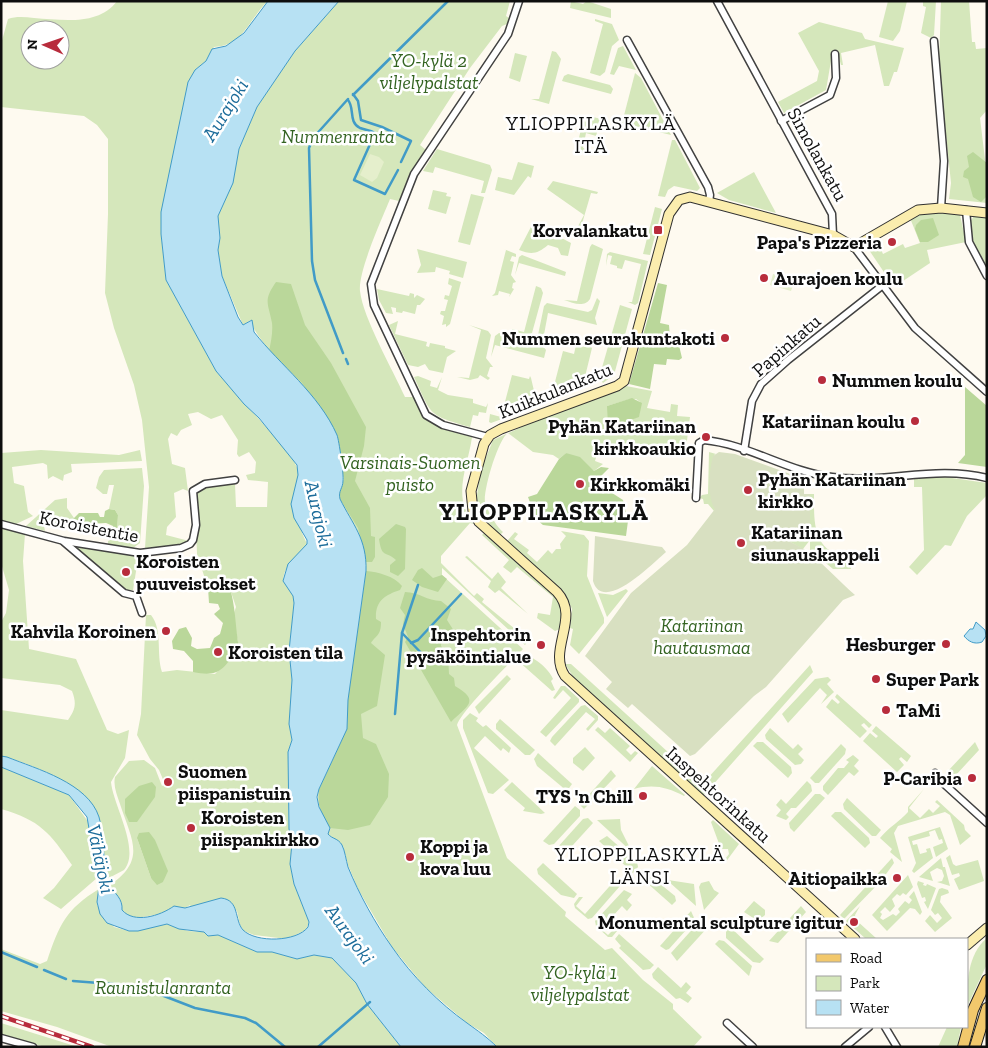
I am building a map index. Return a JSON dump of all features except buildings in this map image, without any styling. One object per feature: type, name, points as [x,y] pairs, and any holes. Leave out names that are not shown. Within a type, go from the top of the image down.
[{"type":"main road","points":[[963,1047],[973,1010],[987,980]]},
{"type":"main road","points":[[975,1047],[987,1008]]},
{"type":"street","points":[[488,437],[443,425],[426,415],[374,305],[371,291],[376,268],[414,174],[508,34],[519,1]]},
{"type":"street","name":"Simolankatu","points":[[717,1],[832,214],[833,234]]},
{"type":"street","points":[[627,40],[708,187],[709,202]]},
{"type":"street","points":[[934,41],[944,161],[941,208]]},
{"type":"street","points":[[781,121],[830,95],[835,80],[835,54]]},
{"type":"street","name":"Kuikkulankatu","points":[[562,671],[559,658],[567,614],[563,600],[484,527],[473,511],[471,491],[480,454],[488,437],[501,429],[623,382],[670,210],[676,202],[685,198],[709,202],[833,234]]},
{"type":"street","points":[[854,247],[911,213],[941,208],[987,213]]},
{"type":"street","points":[[966,210],[969,242],[987,276]]},
{"type":"street","points":[[833,234],[854,247],[915,328],[987,392]]},
{"type":"street","name":"Papinkatu","points":[[744,451],[752,401],[761,384],[795,354],[884,285]]},
{"type":"street","points":[[696,498],[701,441],[712,441],[796,469],[831,477],[859,480],[959,472],[987,478]]},
{"type":"street","name":"Koroistentie","points":[[1,524],[64,541],[140,552],[190,544],[193,540],[196,525],[193,491],[205,484],[236,480]]},
{"type":"street","points":[[64,541],[124,593],[136,596],[142,612]]},
{"type":"street","name":"Inspehtorinkatu","points":[[562,671],[854,938]]},
{"type":"street","points":[[935,773],[942,783],[987,823]]},
{"type":"street","points":[[968,944],[987,928]]},
{"type":"street","points":[[727,1022],[752,1047]]},
{"type":"street","points":[[845,1047],[868,1028]]},
{"type":"street","points":[[886,1028],[897,1047]]},
{"type":"street","points":[[1,1038],[33,1047]]},
{"type":"green space","points":[[117,1],[268,1],[240,36],[233,42],[214,47],[206,61],[195,70],[161,234],[166,280],[216,371],[276,438],[294,461],[298,470],[302,533],[307,544],[289,564],[283,581],[293,596],[294,603],[289,651],[292,680],[289,724],[292,740],[288,752],[289,829],[292,843],[290,864],[294,884],[309,922],[306,930],[287,939],[254,935],[244,931],[240,925],[237,911],[221,898],[228,932],[194,926],[194,920],[196,920],[190,905],[185,908],[186,910],[136,918],[127,916],[121,910],[122,904],[109,886],[121,877],[128,867],[133,849],[132,839],[116,790],[115,777],[129,761],[144,760],[155,768],[162,786],[165,784],[159,770],[150,759],[137,735],[141,714],[146,615],[151,615],[157,628],[162,672],[177,670],[215,674],[239,648],[233,616],[236,607],[229,586],[208,588],[197,554],[195,494],[199,488],[235,484],[236,507],[267,507],[268,482],[248,480],[246,475],[255,473],[256,462],[249,452],[239,457],[237,454],[238,440],[222,415],[211,419],[198,412],[188,414],[192,425],[181,430],[177,436],[171,433],[168,439],[172,464],[185,468],[188,491],[183,489],[174,493],[176,517],[167,527],[166,535],[189,541],[175,547],[145,548],[149,487],[142,420],[134,385],[114,328],[105,293],[108,139],[97,125],[84,116],[1,107],[1,44],[8,19],[21,17],[56,20],[20,20],[20,70],[70,70],[70,20],[90,18],[100,14]],"holes":[[[137,838],[164,875],[163,882],[151,878]]]},
{"type":"green space","name":"Nummenranta","points":[[339,1],[510,1],[506,16],[509,18],[507,24],[502,26],[470,68],[420,145],[426,150],[409,175],[399,201],[390,199],[367,258],[360,282],[360,291],[372,329],[405,397],[414,397],[419,408],[437,426],[472,437],[462,493],[467,514],[474,524],[470,523],[441,556],[441,563],[474,596],[477,593],[484,599],[482,602],[521,634],[524,634],[528,641],[525,645],[442,568],[442,575],[523,649],[476,698],[460,718],[457,725],[507,858],[566,912],[565,916],[605,950],[612,948],[643,980],[673,1004],[673,1009],[702,1037],[693,1047],[497,1047],[484,1033],[467,1023],[425,987],[392,947],[358,889],[348,865],[343,846],[327,834],[366,571],[366,555],[269,351],[256,332],[251,320],[243,325],[222,276],[218,250],[220,238],[217,216],[239,149],[257,107],[295,51]]},
{"type":"green space","points":[[571,1],[583,4],[587,1],[611,9],[611,18],[570,8]]},
{"type":"green space","points":[[888,1],[907,1],[900,31],[893,41],[879,37]]},
{"type":"green space","points":[[923,1],[936,1],[934,35],[931,38],[921,33],[926,7],[923,6]]},
{"type":"green space","points":[[941,1],[969,1],[972,42],[975,42],[976,49],[987,48],[987,110],[980,118],[987,176],[987,203],[949,199],[951,183],[939,65]]},
{"type":"green space","points":[[595,19],[612,24],[619,40],[612,46],[605,72],[600,76],[590,73],[603,24],[595,21]]},
{"type":"green space","points":[[819,22],[862,33],[865,39],[904,48],[897,72],[894,72],[889,86],[884,86],[875,45],[841,53],[843,65],[841,65],[838,54],[832,55],[826,90],[784,113],[778,102],[817,81],[819,71],[798,33]]},
{"type":"green space","points":[[623,46],[636,70],[619,66],[614,75],[610,74],[618,48]]},
{"type":"green space","points":[[552,51],[556,52],[561,59],[549,104],[531,99],[539,99]]},
{"type":"green space","points":[[515,53],[527,56],[520,82],[509,78]]},
{"type":"green space","points":[[635,73],[641,78],[671,135],[622,123]]},
{"type":"green space","points":[[568,74],[610,85],[613,89],[611,94],[562,81],[564,76]]},
{"type":"green space","points":[[589,116],[601,119],[596,136],[586,133],[583,148],[591,151],[589,155],[582,153],[582,150],[577,149],[577,146],[583,121],[587,122]]},
{"type":"green space","points":[[672,140],[675,140],[700,188],[697,191],[674,186],[668,190],[665,197],[658,196]]},
{"type":"green space","points":[[437,149],[490,165],[492,170],[485,193],[481,193],[484,181],[435,167],[433,173],[423,171]]},
{"type":"green space","points":[[973,152],[987,163],[987,196],[981,202],[973,197],[968,179],[963,177],[964,171],[969,167],[967,156]]},
{"type":"green space","points":[[370,154],[379,157],[384,162],[377,178],[372,182],[360,175]]},
{"type":"green space","points":[[518,162],[534,166],[531,178],[528,176],[514,195],[495,190],[498,177],[512,180]]},
{"type":"green space","points":[[754,172],[776,213],[729,200],[717,193]]},
{"type":"green space","points":[[553,181],[598,192],[597,194],[591,193],[579,234],[575,232],[584,215],[547,189]]},
{"type":"green space","points":[[433,190],[447,193],[446,196],[451,197],[446,214],[428,209]]},
{"type":"green space","points":[[471,194],[484,197],[470,245],[458,242]]},
{"type":"green space","points":[[655,207],[662,209],[650,255],[643,254]]},
{"type":"green space","points":[[931,212],[960,215],[966,242],[927,250],[930,263],[894,287],[869,250],[878,243],[883,254],[903,244],[905,248],[920,243],[910,218]]},
{"type":"green space","points":[[974,216],[987,217],[987,268],[972,242],[970,222]]},
{"type":"green space","points":[[933,218],[939,235],[928,242],[920,242],[915,229],[916,225],[921,220]]},
{"type":"green space","points":[[533,223],[571,243],[568,256],[561,255],[558,248],[548,245],[534,253],[519,250]]},
{"type":"green space","points":[[592,244],[603,249],[590,299],[582,304],[564,300],[577,301]]},
{"type":"green space","points":[[417,249],[467,262],[463,278],[449,274],[450,271],[436,267],[435,272],[417,273],[421,265]]},
{"type":"green space","points":[[506,250],[516,254],[516,257],[512,256],[510,261],[514,262],[511,275],[516,282],[513,283],[512,288],[514,289],[509,297],[510,294],[499,291],[498,295],[492,296],[495,293]]},
{"type":"green space","points":[[610,252],[648,261],[638,303],[635,305],[628,302],[632,302],[641,264],[625,260],[622,269],[617,268],[617,266],[610,264],[612,256],[608,255],[606,266],[607,254]]},
{"type":"green space","points":[[522,255],[566,272],[565,276],[519,263],[515,275],[519,257]]},
{"type":"green space","points":[[773,274],[795,279],[791,291],[770,285]]},
{"type":"green space","points":[[449,278],[461,282],[450,324],[446,327],[446,324],[442,325],[444,316],[440,314],[441,311],[445,311],[448,300],[444,299],[445,295],[449,296],[452,286],[448,284]]},
{"type":"green space","points":[[276,282],[291,284],[305,325],[331,363],[366,427],[364,446],[355,481],[370,508],[371,536],[375,537],[375,557],[372,562],[366,562],[358,528],[340,499],[339,494],[344,479],[337,436],[302,383],[269,351],[272,323],[268,298]]},
{"type":"green space","points":[[658,283],[667,285],[660,323],[669,325],[670,338],[677,337],[682,358],[679,360],[667,359],[666,365],[654,364],[650,389],[629,384]]},
{"type":"green space","points":[[536,286],[541,288],[543,293],[532,333],[528,335],[512,331],[512,329],[524,332]]},
{"type":"green space","points":[[377,289],[409,296],[410,293],[414,294],[414,298],[417,295],[425,299],[420,305],[417,305],[415,314],[403,311],[402,313],[396,312],[396,308],[391,307],[393,314],[386,313],[379,300]]},
{"type":"green space","points":[[597,298],[600,301],[595,318],[597,325],[548,313],[543,340],[537,340],[544,306],[547,303],[588,312],[592,310]]},
{"type":"green space","points":[[620,305],[632,309],[614,375],[603,383],[599,378]]},
{"type":"green space","points":[[398,321],[395,334],[427,342],[426,346],[429,347],[430,343],[445,346],[445,348],[456,351],[447,357],[443,373],[429,370],[425,364],[418,367],[408,365],[389,325]]},
{"type":"green space","points":[[469,325],[488,331],[491,335],[486,358],[493,367],[490,367],[487,376],[490,378],[488,380],[480,375],[478,378],[470,380],[457,377],[469,378],[481,330]]},
{"type":"green space","points":[[499,333],[542,345],[546,350],[544,358],[495,345],[491,357],[495,336]]},
{"type":"green space","points":[[586,344],[592,348],[582,389],[550,401],[563,351],[574,354],[576,345],[585,347]]},
{"type":"green space","points":[[512,375],[529,379],[530,376],[535,395],[531,396],[529,406],[532,408],[491,423],[489,422],[490,414],[501,417]]},
{"type":"green space","points":[[418,376],[431,381],[430,386],[437,388],[442,377],[438,390],[448,395],[473,399],[473,403],[486,407],[488,403],[486,413],[479,412],[478,416],[473,415],[470,427],[446,420],[433,412],[424,400],[414,377]]},
{"type":"green space","points":[[626,386],[652,391],[647,408],[670,412],[671,404],[678,405],[677,416],[690,417],[685,456],[671,456],[671,454],[661,453],[659,447],[638,444],[617,445],[603,451],[603,456],[597,454],[595,461],[603,464],[594,471],[566,453],[559,459],[553,455],[533,452],[508,433],[539,419]],"holes":[[[636,399],[640,402],[639,416],[628,421],[607,406]]]},
{"type":"green space","points":[[965,387],[987,406],[987,467],[958,463],[965,455]]},
{"type":"green space","points":[[632,398],[642,403],[639,417],[628,421],[625,425],[612,428],[608,425],[607,406]]},
{"type":"green space","points":[[508,433],[504,437],[496,455],[485,496],[485,502],[490,514],[503,532],[500,535],[480,514],[476,501],[481,470],[493,440]]},
{"type":"green space","points":[[41,450],[119,455],[140,450],[142,461],[71,464],[72,472],[64,475],[63,481],[53,476],[48,479],[47,465],[43,463],[12,467],[14,483],[24,486],[28,512],[33,516],[16,524],[1,521],[1,453]]},
{"type":"green space","points":[[709,452],[716,454],[714,455],[724,496],[714,511],[708,504],[704,504],[703,499],[699,498],[702,495],[708,494]]},
{"type":"green space","name":"Katariinan hautausmaa","points":[[719,452],[735,454],[804,479],[804,494],[810,494],[810,535],[802,535],[800,538],[760,527],[808,552],[855,595],[843,600],[766,687],[754,696],[695,754],[690,756],[632,704],[628,708],[606,689],[612,682],[585,656],[631,593],[687,545],[715,509],[711,498],[710,476],[713,456]]},
{"type":"green space","points":[[566,453],[580,457],[594,471],[601,467],[609,468],[597,480],[598,484],[623,500],[628,521],[626,536],[543,525],[536,519],[528,497],[537,494],[559,459]]},
{"type":"green space","points":[[142,468],[144,486],[140,543],[133,548],[108,544],[108,541],[113,539],[113,532],[117,531],[118,515],[115,510],[109,509],[114,485],[109,485],[107,494],[103,494],[96,488],[99,477],[104,470]]},
{"type":"green space","points":[[945,477],[987,483],[987,495],[967,516],[951,546],[945,545],[917,575],[909,567],[924,550],[922,487],[914,487],[914,478]]},
{"type":"green space","points":[[804,488],[804,494],[814,494],[815,524],[821,542],[836,554],[848,557],[851,569],[833,569],[810,550],[810,540],[803,549],[781,537],[768,533],[760,527],[785,532]]},
{"type":"green space","points":[[67,498],[67,508],[74,518],[61,520],[51,517],[50,526],[44,526],[45,531],[26,526],[55,500]]},
{"type":"green space","points":[[109,509],[115,510],[118,515],[117,531],[113,532],[113,526],[106,523],[50,526],[50,517],[59,516],[61,520],[74,518],[79,513],[98,513],[100,517],[104,517],[105,511]]},
{"type":"green space","points":[[396,524],[406,529],[405,569],[398,576],[390,572],[390,565],[396,560],[383,552],[379,539]]},
{"type":"green space","points":[[1,527],[25,534],[23,561],[29,649],[76,659],[107,730],[118,734],[129,730],[125,758],[111,782],[128,839],[128,861],[124,870],[107,879],[101,825],[93,807],[84,796],[58,778],[27,764],[1,756],[1,710],[68,720],[74,710],[75,703],[72,691],[60,685],[1,678],[1,622],[6,613],[9,590],[1,563]]},
{"type":"green space","points":[[561,531],[584,535],[589,541],[587,576],[604,618],[604,623],[579,654],[570,645],[573,629],[570,628],[572,609],[565,594],[507,541],[515,532],[518,534],[514,539],[529,550],[527,553],[537,562],[548,550],[552,554],[556,549],[561,549],[560,544],[566,536]]},
{"type":"green space","points":[[484,533],[558,600],[563,614],[560,629],[555,631],[537,618],[538,613],[550,615],[553,597],[517,567],[511,573],[503,567],[509,560],[482,535]]},
{"type":"green space","points":[[595,536],[662,547],[666,552],[629,583],[607,592],[599,590],[593,581]]},
{"type":"green space","points":[[68,543],[134,554],[138,559],[133,590],[127,591]]},
{"type":"green space","points":[[467,556],[492,579],[498,572],[506,582],[501,588],[528,614],[499,590],[495,593],[488,587],[491,581],[465,557]]},
{"type":"green space","points":[[422,568],[433,578],[442,575],[447,579],[438,592],[422,587],[412,580],[418,570]]},
{"type":"green space","points":[[366,571],[386,575],[402,586],[400,590],[382,600],[377,608],[376,619],[381,622],[381,627],[371,643],[385,655],[377,706],[361,714],[363,738],[376,744],[389,774],[388,797],[370,825],[348,830],[330,828],[320,810],[318,795],[347,729],[348,700]]},
{"type":"green space","points":[[229,585],[239,648],[221,670],[210,674],[193,672],[193,661],[184,651],[173,649],[172,641],[179,629],[186,627],[192,638],[191,646],[197,649],[210,648],[214,638],[220,634],[223,623],[214,614],[220,609],[218,604],[209,603],[208,588]]},
{"type":"green space","points":[[626,589],[628,591],[607,617],[598,593],[613,595]]},
{"type":"green space","points":[[405,592],[441,601],[451,609],[447,620],[454,631],[452,633],[442,633],[441,646],[448,655],[449,674],[454,678],[455,686],[468,696],[469,704],[451,722],[405,642],[408,637],[403,624],[405,615],[400,608]]},
{"type":"green space","points":[[522,655],[531,657],[544,667],[553,679],[551,681],[555,690],[552,691],[517,660]]},
{"type":"green space","points":[[565,664],[571,664],[701,782],[705,778],[707,779],[810,665],[813,672],[703,796],[574,678]]},
{"type":"green space","points":[[507,675],[511,679],[479,714],[475,707]]},
{"type":"green space","points":[[828,677],[831,680],[827,684],[834,692],[821,704],[827,695],[820,688],[788,723],[782,714],[815,679]]},
{"type":"green space","points":[[561,686],[565,686],[579,699],[579,702],[546,737],[540,732],[571,698],[563,690],[555,699],[553,698]]},
{"type":"green space","points":[[837,694],[872,725],[869,728],[864,723],[861,725],[867,731],[860,738],[826,707],[832,699],[838,704],[840,702],[835,697]]},
{"type":"green space","points":[[585,705],[598,716],[598,720],[588,731],[586,729],[595,719],[586,712],[555,746],[550,741],[552,737],[581,706]]},
{"type":"green space","points":[[470,713],[478,718],[476,721],[483,727],[486,725],[511,748],[509,753],[503,748],[501,751],[485,736],[474,748],[509,780],[493,794],[488,793],[463,728],[463,720]]},
{"type":"green space","points":[[500,719],[535,750],[530,755],[525,755],[496,729],[496,724]]},
{"type":"green space","points":[[876,726],[911,756],[907,762],[901,757],[899,759],[904,765],[897,772],[863,741],[870,733],[876,738],[878,736],[872,731]]},
{"type":"green space","points":[[598,727],[605,733],[610,728],[630,746],[626,750],[631,755],[635,751],[638,753],[630,762],[595,730]]},
{"type":"green space","points":[[770,728],[793,749],[798,744],[803,749],[798,754],[804,760],[801,764],[795,765],[766,739],[765,735]]},
{"type":"green space","points":[[757,742],[763,742],[791,767],[792,773],[788,778],[753,746]]},
{"type":"green space","points":[[975,742],[979,750],[955,776],[959,780],[957,781],[948,771]]},
{"type":"green space","points":[[841,744],[846,749],[845,754],[819,783],[815,783],[810,778]]},
{"type":"green space","points":[[585,747],[595,758],[583,771],[573,763],[573,758]]},
{"type":"green space","points":[[538,753],[572,784],[567,791],[537,766],[534,759]]},
{"type":"green space","points":[[853,755],[859,760],[854,766],[859,771],[854,776],[849,772],[828,795],[823,790],[823,786],[838,768],[844,768],[849,762],[846,760]]},
{"type":"green space","points":[[652,766],[685,795],[660,787],[634,789]]},
{"type":"green space","points":[[1,767],[69,795],[89,823],[97,878],[61,909],[43,898],[54,888],[72,865],[43,829],[25,818],[1,809]]},
{"type":"green space","points":[[611,770],[616,776],[584,809],[580,805]]},
{"type":"green space","points":[[807,781],[811,785],[812,791],[796,808],[791,808],[786,814],[789,817],[786,820],[776,816],[781,810],[776,805],[781,799],[786,804]]},
{"type":"green space","points":[[152,782],[156,787],[155,797],[137,822],[129,822],[125,813],[125,799],[139,786]]},
{"type":"green space","points":[[512,782],[545,813],[523,811],[525,808],[504,790]]},
{"type":"green space","points":[[924,789],[909,808],[920,818],[929,809],[933,813],[940,806],[935,802],[937,800],[964,825],[965,830],[971,836],[960,845],[950,815],[945,812],[898,826],[894,833],[902,862],[890,852],[892,849],[880,838],[908,812],[908,807]]},
{"type":"green space","points":[[815,794],[820,794],[825,798],[794,832],[790,828],[789,823]]},
{"type":"green space","points":[[847,798],[881,830],[876,836],[872,836],[844,809],[843,804]]},
{"type":"green space","points":[[575,806],[580,810],[580,816],[554,844],[549,845],[543,841]]},
{"type":"green space","points":[[835,812],[841,812],[869,838],[870,843],[865,848],[831,816]]},
{"type":"green space","points":[[588,818],[593,823],[562,857],[557,853],[557,848],[583,819]]},
{"type":"green space","points":[[620,819],[621,830],[632,852],[597,820]]},
{"type":"green space","points":[[713,820],[739,844],[725,863],[721,862],[721,857],[726,858],[729,854],[728,849],[721,849],[711,822]]},
{"type":"green space","points":[[940,827],[948,849],[936,857],[933,847],[943,843],[942,839],[939,840],[935,830],[929,832],[930,836],[912,841],[913,845],[917,844],[920,854],[927,852],[926,849],[930,848],[933,858],[914,873],[912,871],[916,863],[908,837]]},
{"type":"green space","points":[[149,832],[155,840],[168,871],[163,882],[157,885],[151,878],[137,838],[139,833]]},
{"type":"green space","points":[[607,836],[637,862],[638,867],[633,873],[599,841]]},
{"type":"green space","points":[[950,855],[953,864],[956,866],[978,860],[984,881],[959,890],[954,879],[960,876],[959,873],[952,875],[946,858]]},
{"type":"green space","points":[[892,858],[894,863],[881,881],[844,919],[840,915]]},
{"type":"green space","points":[[941,858],[950,886],[937,882],[942,881],[944,876],[942,870],[937,868],[930,872],[933,881],[919,877]]},
{"type":"green space","points":[[543,863],[577,894],[574,898],[561,895],[538,874],[537,869]]},
{"type":"green space","points":[[643,870],[675,896],[676,901],[672,905],[637,874]]},
{"type":"green space","points":[[656,874],[668,880],[694,884],[696,906],[668,881],[666,883]]},
{"type":"green space","points":[[908,875],[913,887],[906,895],[903,893],[900,896],[897,894],[892,899],[895,906],[890,912],[885,907],[880,912],[882,914],[880,918],[883,920],[893,914],[896,916],[900,912],[898,909],[905,901],[909,904],[912,900],[909,897],[914,891],[922,912],[920,915],[915,909],[910,908],[887,931],[872,915]]},
{"type":"green space","points":[[616,879],[620,886],[592,918],[588,919],[575,908],[574,904],[579,897],[583,897],[576,906],[585,914]]},
{"type":"green space","points":[[709,881],[714,890],[719,893],[704,910],[699,887],[701,883]]},
{"type":"green space","points":[[918,881],[924,883],[923,885],[926,886],[927,884],[936,888],[928,909],[924,902],[926,901],[925,897],[922,898],[917,884]]},
{"type":"green space","name":"Raunistulanranta","points":[[99,889],[97,905],[114,927],[129,931],[167,924],[188,931],[204,932],[208,936],[218,935],[257,952],[272,952],[297,959],[314,955],[332,958],[356,983],[367,1004],[401,1047],[112,1047],[57,1027],[1,1011],[1,949],[40,964],[47,961],[65,919],[88,896]]},
{"type":"green space","points":[[939,889],[948,890],[949,893],[941,896],[940,902],[952,918],[935,932],[925,921],[930,915],[937,923],[942,918],[938,913],[935,915],[931,910]]},
{"type":"green space","points":[[624,890],[632,894],[627,900],[632,905],[627,911],[622,906],[601,929],[608,935],[616,927],[617,931],[612,937],[608,937],[596,926],[595,921]]},
{"type":"green space","points":[[754,901],[765,910],[765,915],[758,921],[744,912]]},
{"type":"green space","points":[[801,906],[806,912],[778,943],[769,941]]},
{"type":"green space","points":[[860,906],[855,915],[856,920],[876,938],[865,938],[846,921]]},
{"type":"green space","points":[[691,911],[695,920],[669,949],[666,950],[660,946]]},
{"type":"green space","points":[[698,923],[703,923],[708,927],[677,961],[671,953]]},
{"type":"green space","points":[[730,927],[764,959],[760,963],[753,962],[726,938],[726,932]]},
{"type":"green space","points":[[619,934],[654,965],[650,969],[643,970],[619,948],[621,946],[615,939]]},
{"type":"green space","points":[[987,938],[987,964],[968,1005],[968,979],[972,961],[980,945]]},
{"type":"green space","points":[[719,940],[724,941],[752,966],[749,976],[715,944]]},
{"type":"green space","points":[[658,967],[681,988],[686,982],[691,987],[686,993],[692,998],[688,1003],[680,998],[676,999],[653,978],[652,974]]},
{"type":"green space","points":[[1,1023],[78,1047],[45,1047],[1,1034]]},
{"type":"green space","points":[[947,1028],[961,1028],[957,1047],[938,1047]]},
{"type":"water","points":[[268,1],[339,1],[295,51],[257,107],[239,149],[233,183],[218,216],[220,238],[218,250],[222,276],[238,317],[243,325],[252,320],[254,332],[310,393],[337,435],[343,478],[340,499],[362,541],[366,560],[348,700],[347,729],[319,789],[317,797],[319,807],[330,828],[328,834],[342,845],[348,867],[362,898],[400,958],[436,998],[497,1047],[401,1047],[367,1004],[356,983],[332,958],[314,955],[297,959],[272,952],[257,952],[218,935],[208,936],[204,932],[179,929],[167,924],[138,931],[129,931],[107,923],[100,914],[97,902],[99,886],[87,817],[69,795],[1,767],[1,756],[46,772],[73,786],[93,805],[101,825],[105,869],[109,886],[118,896],[122,910],[127,914],[133,917],[147,917],[162,913],[174,906],[185,908],[221,898],[231,902],[234,906],[243,930],[257,937],[266,939],[286,938],[303,932],[308,927],[309,922],[294,884],[290,864],[292,843],[289,829],[288,752],[292,740],[289,724],[292,680],[289,651],[294,603],[293,596],[283,581],[288,564],[307,544],[307,540],[294,518],[291,504],[298,475],[297,465],[259,418],[244,404],[216,371],[166,280],[161,234],[161,212],[188,82],[195,70],[206,61],[212,49],[226,46],[244,33]]},
{"type":"water","points":[[976,622],[985,630],[986,636],[979,643],[971,642],[964,636],[970,629],[973,629]]},
{"type":"waterway","points":[[353,95],[448,1]]},
{"type":"waterway","points":[[353,94],[358,101],[361,120],[382,127],[411,141],[401,162]]},
{"type":"waterway","points":[[343,353],[315,280],[312,261],[309,148],[313,138],[348,99]]},
{"type":"waterway","points":[[348,100],[356,125],[375,133],[354,180],[385,194],[398,170]]},
{"type":"waterway","points":[[346,359],[348,364]]},
{"type":"waterway","points":[[395,714],[402,633],[418,585]]},
{"type":"waterway","points":[[411,643],[418,640],[461,594]]},
{"type":"waterway","points":[[402,633],[428,660]]},
{"type":"waterway","points":[[1,952],[37,967]]},
{"type":"waterway","points":[[44,970],[66,979]]},
{"type":"waterway","points":[[73,981],[138,986],[195,1008],[245,1018],[256,1023],[285,1047]]},
{"type":"waterway","points":[[318,1047],[370,1002]]},
{"type":"railway","points":[[1,1016],[92,1047]]},
{"type":"place","name":"Korvalankatu","points":[[658,230]]},
{"type":"place","name":"Papa's Pizzeria","points":[[892,242]]},
{"type":"place","name":"Aurajoen koulu","points":[[764,278]]},
{"type":"place","name":"Nummen seurakuntakoti","points":[[725,338]]},
{"type":"place","name":"Nummen koulu","points":[[822,380]]},
{"type":"place","name":"Katariinan koulu","points":[[915,421]]},
{"type":"place","name":"Pyhän Katariinan kirkkoaukio","points":[[706,437]]},
{"type":"place","name":"Kirkkomäki","points":[[580,484]]},
{"type":"place","name":"Pyhän Katariinan kirkko","points":[[748,490]]},
{"type":"place","name":"Katariinan siunauskappeli","points":[[741,543]]},
{"type":"place","name":"Koroisten puuveistokset","points":[[126,572]]},
{"type":"place","name":"Kahvila Koroinen","points":[[166,631]]},
{"type":"place","name":"Hesburger","points":[[946,644]]},
{"type":"place","name":"Inspehtorin pysäköintialue","points":[[541,645]]},
{"type":"place","name":"Koroisten tila","points":[[218,652]]},
{"type":"place","name":"Super Park","points":[[876,679]]},
{"type":"place","name":"TaMi","points":[[886,710]]},
{"type":"place","name":"P-Caribia","points":[[972,778]]},
{"type":"place","name":"Suomen piispanistuin","points":[[168,782]]},
{"type":"place","name":"TYS 'n Chill","points":[[643,796]]},
{"type":"place","name":"Koroisten piispankirkko","points":[[191,828]]},
{"type":"place","name":"Koppi ja kova luu","points":[[410,857]]},
{"type":"place","name":"Aitiopaikka","points":[[897,878]]},
{"type":"place","name":"Monumental sculpture igitur","points":[[854,922]]},
{"type":"district","name":"YLIOPPILASKYLÄ ITÄ","points":[[591,134]]},
{"type":"district","name":"YLIOPPILASKYLÄ","points":[[544,512]]},
{"type":"district","name":"YLIOPPILASKYLÄ LÄNSI","points":[[640,866]]},
{"type":"park label","name":"YO-kylä 2 viljelypalstat","points":[[429,71]]},
{"type":"park label","name":"Varsinais-Suomen puisto","points":[[410,473]]},
{"type":"park label","name":"YO-kylä 1 viljelypalstat","points":[[580,983]]},
{"type":"water label","name":"Aurajoki","points":[[225,110]]},
{"type":"water label","name":"Aurajoki","points":[[319,514]]},
{"type":"water label","name":"Vähäjoki","points":[[101,859]]},
{"type":"water label","name":"Aurajoki","points":[[350,934]]}]
